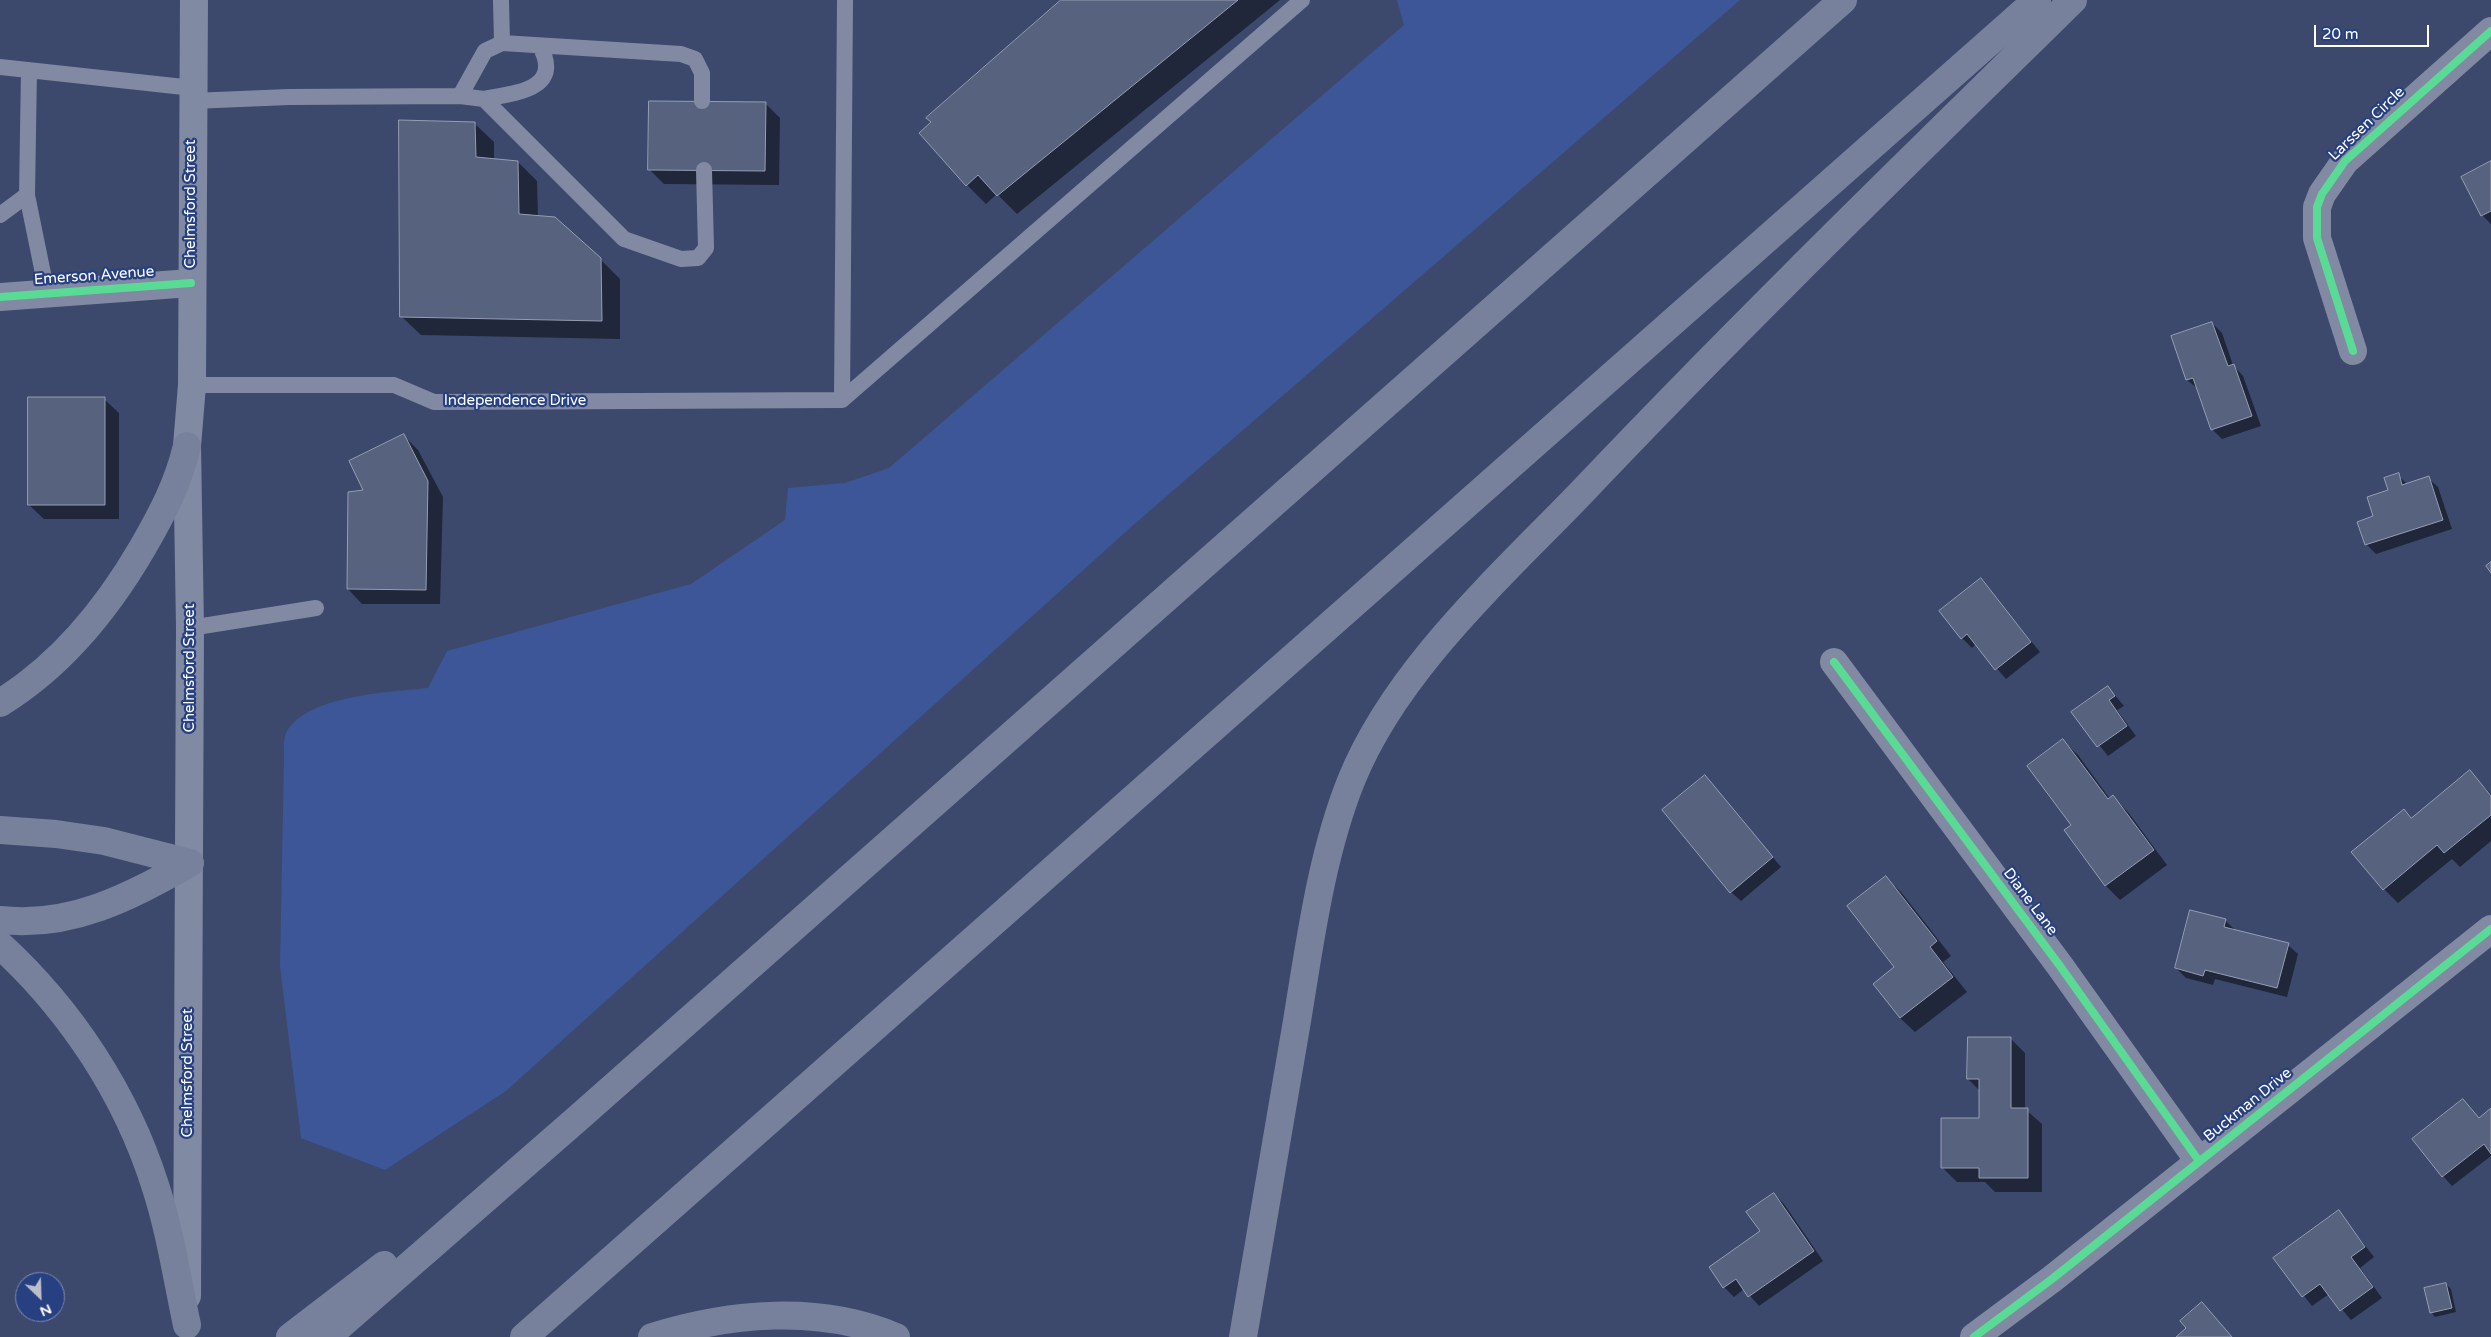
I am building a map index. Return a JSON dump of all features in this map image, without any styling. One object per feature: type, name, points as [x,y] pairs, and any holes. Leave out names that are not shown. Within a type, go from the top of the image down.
[{"type":"highway","points":[[290,1337],[329,1325],[577,1119],[1843,0]]},
{"type":"highway","points":[[524,1337],[2037,0]]},
{"type":"highway","points":[[1242,1337],[1315,915],[1345,799],[1355,772],[1383,719],[1432,650],[1615,457],[2073,0]]},
{"type":"highway","points":[[0,702],[31,681],[72,645],[116,591],[175,489],[187,446]]},
{"type":"highway","points":[[0,830],[56,834],[104,841],[190,863]]},
{"type":"highway","points":[[0,920],[51,919],[106,906],[132,895],[190,863]]},
{"type":"highway","points":[[0,946],[42,987],[64,1013],[88,1047],[127,1115],[145,1155],[160,1200],[187,1331]]},
{"type":"highway","points":[[652,1337],[706,1323],[752,1316],[781,1315],[844,1323],[896,1337]]},
{"type":"main road","name":"Chelmsford Street","points":[[187,1331],[190,628],[187,446],[192,385],[191,283],[194,0]]},
{"type":"street","name":"Larssen Circle","points":[[2353,350],[2317,238],[2317,207],[2322,194],[2346,161],[2491,30]]},
{"type":"street","name":"Emerson Avenue","points":[[0,297],[191,283]]},
{"type":"street","name":"Diane Lane","points":[[1834,662],[2060,966],[2200,1161]]},
{"type":"street","name":"Buckman Drive","points":[[1974,1337],[2060,1273],[2491,929]]},
{"type":"lane","points":[[501,0],[502,43]]},
{"type":"lane","points":[[842,400],[845,0]]},
{"type":"lane","points":[[842,400],[1302,0]]},
{"type":"lane","points":[[460,96],[485,51],[502,43],[681,54],[695,59],[702,73],[702,101]]},
{"type":"lane","points":[[0,68],[29,70],[192,94],[290,97],[460,96],[484,99],[524,91],[541,82],[547,68],[547,59],[540,46]]},
{"type":"lane","points":[[29,70],[27,195],[47,293]]},
{"type":"lane","points":[[484,99],[624,238],[681,259],[698,258],[706,248],[704,170]]},
{"type":"lane","points":[[0,215],[27,195]]},
{"type":"lane","name":"Independence Drive","points":[[192,385],[394,385],[434,402],[842,400]]},
{"type":"lane","points":[[190,628],[316,608]]},
{"type":"shaded area","points":[[1397,0],[1740,0],[1131,527],[506,1091],[385,1170],[301,1138],[280,966],[284,743],[286,733],[296,720],[311,710],[350,698],[428,688],[447,651],[691,584],[785,520],[788,488],[845,483],[889,468],[1404,25]]},
{"type":"building","points":[[1061,0],[1238,0],[997,196],[978,175],[966,186],[919,133],[931,122],[926,118]]},
{"type":"building","points":[[649,101],[766,102],[765,171],[648,170]]},
{"type":"building","points":[[399,120],[475,122],[476,157],[518,161],[519,214],[555,217],[601,258],[602,321],[400,317]]},
{"type":"building","points":[[2491,161],[2491,211],[2481,216],[2461,177]]},
{"type":"building","points":[[2212,322],[2228,366],[2234,364],[2252,416],[2211,430],[2193,378],[2186,380],[2171,336]]},
{"type":"building","points":[[28,397],[105,397],[105,505],[28,505]]},
{"type":"building","points":[[404,434],[428,481],[426,590],[347,589],[348,492],[363,490],[349,461]]},
{"type":"building","points":[[2399,473],[2402,485],[2429,476],[2443,520],[2365,545],[2357,522],[2373,516],[2367,497],[2388,490],[2384,478]]},
{"type":"building","points":[[2491,562],[2491,573],[2486,566]]},
{"type":"building","points":[[1981,578],[2031,642],[1995,670],[1967,634],[1961,639],[1939,611]]},
{"type":"building","points":[[2108,686],[2115,696],[2109,700],[2127,726],[2097,747],[2071,712]]},
{"type":"building","points":[[2063,739],[2108,799],[2113,795],[2154,850],[2105,886],[2064,830],[2071,825],[2027,766]]},
{"type":"building","points":[[2470,770],[2491,796],[2491,815],[2444,853],[2437,845],[2383,890],[2351,852],[2404,809],[2411,818]]},
{"type":"building","points":[[1705,775],[1773,857],[1730,893],[1662,810]]},
{"type":"building","points":[[1886,876],[1937,941],[1930,947],[1953,977],[1900,1018],[1873,984],[1894,967],[1847,906]]},
{"type":"building","points":[[2190,910],[2226,919],[2224,927],[2289,943],[2277,988],[2205,970],[2203,976],[2175,968]]},
{"type":"building","points":[[1968,1037],[2011,1037],[2011,1108],[2028,1108],[2028,1178],[1979,1178],[1979,1168],[1941,1168],[1941,1118],[1979,1118],[1979,1079],[1967,1079]]},
{"type":"building","points":[[2463,1099],[2479,1118],[2491,1108],[2491,1154],[2484,1144],[2442,1177],[2412,1139]]},
{"type":"building","points":[[1774,1193],[1814,1251],[1748,1297],[1736,1279],[1723,1288],[1709,1267],[1760,1231],[1746,1212]]},
{"type":"building","points":[[2339,1210],[2365,1247],[2351,1257],[2373,1287],[2340,1311],[2320,1284],[2302,1297],[2273,1258]]},
{"type":"building","points":[[2446,1283],[2452,1308],[2430,1313],[2424,1288]]},
{"type":"building","points":[[2202,1302],[2232,1337],[2176,1337],[2186,1328],[2180,1321]]},
{"type":"cycle path","points":[[2353,351],[2317,238],[2317,207],[2322,194],[2345,161],[2491,31]]},
{"type":"cycle path","points":[[0,297],[191,283]]},
{"type":"cycle path","points":[[1834,662],[2060,966],[2199,1161]]},
{"type":"cycle path","points":[[1974,1337],[2052,1279],[2491,929]]}]
